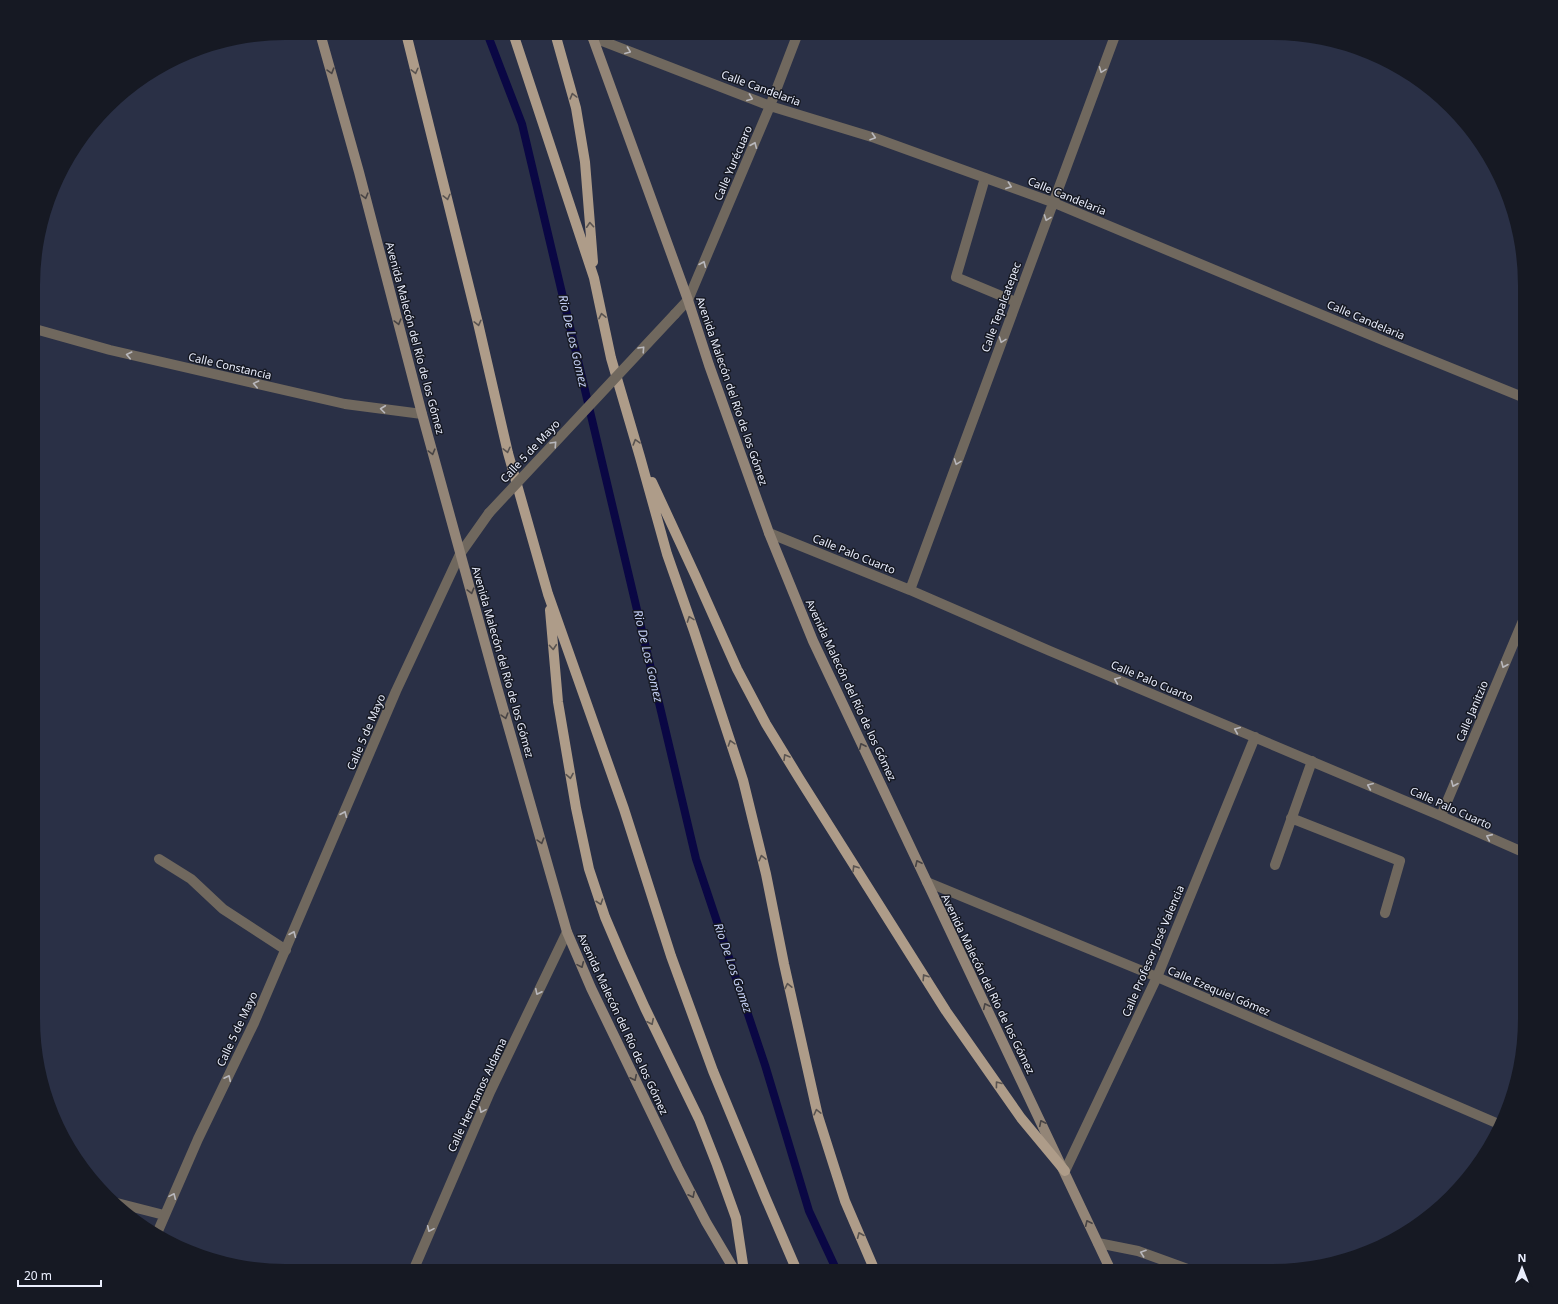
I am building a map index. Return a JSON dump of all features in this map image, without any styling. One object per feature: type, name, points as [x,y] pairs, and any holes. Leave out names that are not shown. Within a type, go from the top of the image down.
[{"type":"main road","points":[[408,40],[478,323],[508,453],[548,594],[624,809],[671,956],[713,1071],[794,1264]]},
{"type":"main road","points":[[515,40],[594,278],[611,358],[666,554],[694,631],[743,780],[766,874],[784,964],[818,1116],[845,1201],[873,1264]]},
{"type":"main road","points":[[557,40],[576,108],[585,162],[594,278]]},
{"type":"main road","points":[[640,457],[737,669],[766,724],[946,1011],[1021,1118],[1064,1171]]},
{"type":"main road","points":[[548,594],[558,702],[576,808],[589,869],[605,917],[622,957],[648,1015],[699,1119],[717,1165],[736,1218],[743,1264]]},
{"type":"street","name":"Avenida Malecón del Río de los Gómez","points":[[322,40],[359,172],[460,554],[567,932],[591,988],[678,1168],[706,1222],[731,1264]]},
{"type":"street","name":"Avenida Malecón del Río de los Gómez","points":[[593,40],[688,300],[709,365],[770,533],[812,641],[1108,1264]]},
{"type":"street","name":"Calle Candelaria","points":[[604,40],[770,106],[875,138],[1052,202],[1518,395]]},
{"type":"street","name":"Calle Yurécuaro","points":[[688,300],[770,106],[795,40]]},
{"type":"street","name":"Calle Tepalcatepec","points":[[910,590],[1052,202],[1113,40]]},
{"type":"street","points":[[985,178],[956,277],[1016,302]]},
{"type":"street","name":"Calle 5 de Mayo","points":[[159,1229],[198,1139],[254,1023],[396,691],[460,554],[489,513],[688,300]]},
{"type":"street","name":"Calle Constancia","points":[[40,330],[110,350],[345,404],[422,414]]},
{"type":"street","name":"Calle Palo Cuarto","points":[[770,533],[910,590],[1518,850]]},
{"type":"street","name":"Calle Janitzio","points":[[1440,816],[1518,632]]},
{"type":"street","name":"Calle Profesor José Valencia","points":[[1064,1171],[1157,977],[1255,737]]},
{"type":"street","points":[[1275,865],[1312,761]]},
{"type":"street","points":[[1292,818],[1400,861],[1384,914]]},
{"type":"street","points":[[159,859],[191,879],[223,909],[286,950]]},
{"type":"street","name":"Calle Ezequiel Gómez","points":[[927,882],[1157,977],[1495,1122]]},
{"type":"street","name":"Calle Hermanos Aldama","points":[[416,1264],[490,1092],[567,932]]},
{"type":"street","points":[[126,1205],[164,1215]]},
{"type":"street","points":[[1098,1243],[1138,1251],[1173,1264]]},
{"type":"waterway","name":"Rio De Los Gomez","points":[[490,40],[522,124],[696,859],[765,1065],[809,1211],[834,1264]]}]
